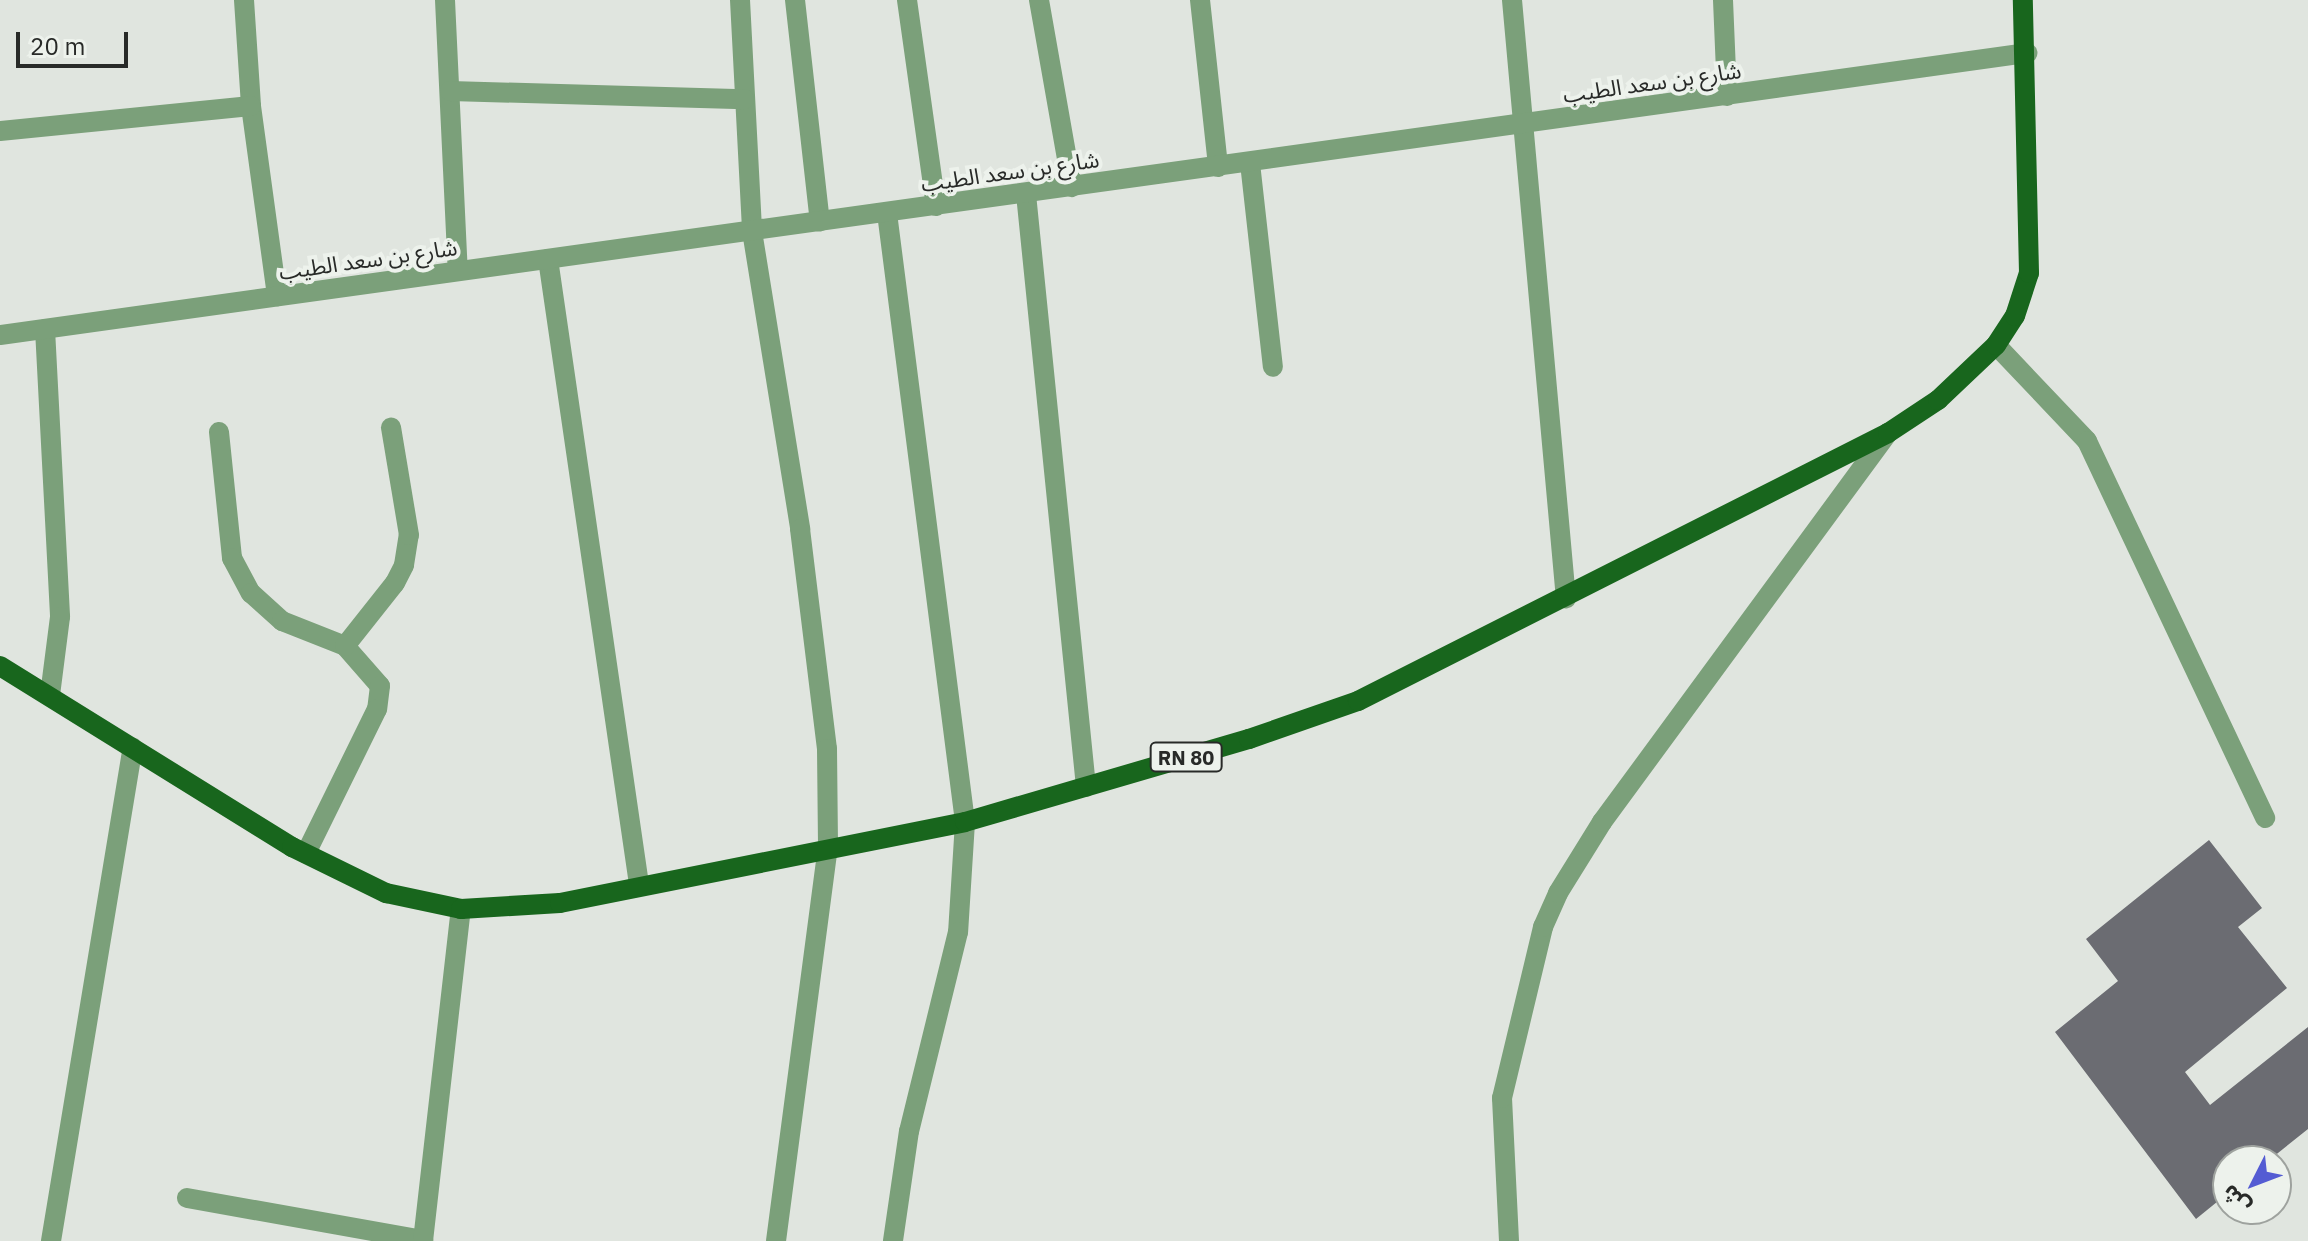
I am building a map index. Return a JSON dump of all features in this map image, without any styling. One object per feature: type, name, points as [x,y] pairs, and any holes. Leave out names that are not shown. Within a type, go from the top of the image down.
[{"type":"main road","name":"RN 80","points":[[0,666],[306,853],[386,893],[461,909],[560,903],[828,846],[965,822],[1358,701],[1566,599],[1888,433],[1938,400],[1996,345],[2015,316],[2029,273],[2027,53],[2023,0]]},
{"type":"street","points":[[244,0],[251,106],[277,296]]},
{"type":"street","points":[[445,0],[458,271]]},
{"type":"street","points":[[740,0],[752,231],[815,645],[827,749],[828,846],[776,1241]]},
{"type":"street","points":[[795,0],[820,222]]},
{"type":"street","points":[[907,0],[936,206]]},
{"type":"street","points":[[1039,0],[1072,187]]},
{"type":"street","points":[[1200,0],[1218,167]]},
{"type":"street","points":[[1512,0],[1566,599]]},
{"type":"street","points":[[1723,0],[1727,96]]},
{"type":"street","name":"شارع بن سعد الطيب","points":[[0,335],[2027,53]]},
{"type":"street","points":[[450,91],[744,99]]},
{"type":"street","points":[[0,131],[251,106]]},
{"type":"street","points":[[1250,163],[1273,367]]},
{"type":"street","points":[[1026,194],[1086,787]]},
{"type":"street","points":[[887,213],[965,822],[958,932],[909,1131],[893,1241]]},
{"type":"street","points":[[548,259],[639,884]]},
{"type":"street","points":[[45,329],[60,617],[50,695]]},
{"type":"street","points":[[1996,345],[2087,441],[2265,818]]},
{"type":"street","points":[[345,646],[395,583],[404,565],[409,535],[391,428]]},
{"type":"street","points":[[219,432],[232,558],[251,593],[282,621],[345,646],[380,686],[377,709],[306,853]]},
{"type":"street","points":[[1509,1241],[1502,1098],[1543,927],[1558,893],[1602,822],[1888,433]]},
{"type":"street","points":[[51,1241],[133,748]]},
{"type":"street","points":[[187,1198],[423,1241],[461,909]]},
{"type":"building","points":[[2209,840],[2262,908],[2238,927],[2287,988],[2185,1072],[2210,1105],[2308,1027],[2308,1129],[2288,1145],[2212,1145],[2212,1206],[2196,1219],[2055,1032],[2118,981],[2086,939]]}]
